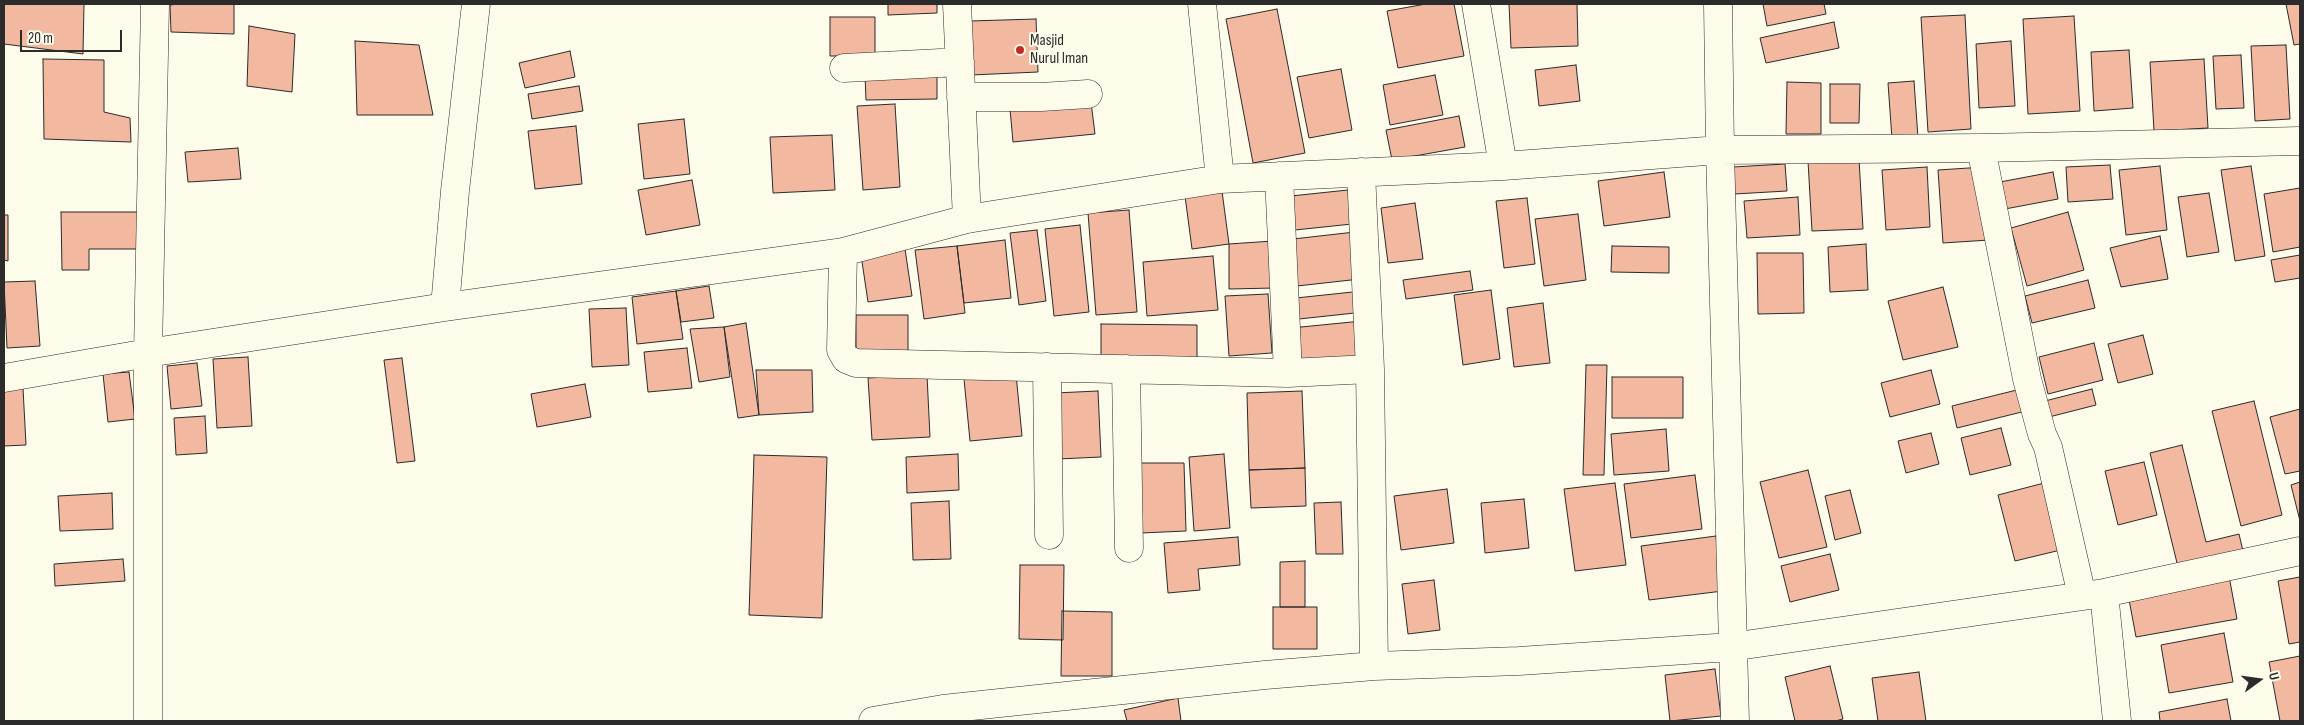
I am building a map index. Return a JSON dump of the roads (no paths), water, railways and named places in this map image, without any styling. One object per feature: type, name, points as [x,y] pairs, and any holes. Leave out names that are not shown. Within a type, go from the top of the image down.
[{"type":"street","points":[[148,721],[148,352],[155,4]]},
{"type":"street","points":[[445,306],[455,191],[476,4]]},
{"type":"street","points":[[957,4],[967,220]]},
{"type":"street","points":[[1202,4],[1220,179]]},
{"type":"street","points":[[1476,4],[1503,166]]},
{"type":"street","points":[[1718,4],[1731,647],[1735,721]]},
{"type":"street","points":[[844,68],[960,62]]},
{"type":"street","points":[[961,97],[1041,97],[1088,94]]},
{"type":"street","points":[[4,378],[148,352],[445,306],[843,252],[967,220],[1220,179],[1503,166],[1720,150],[1981,148],[2300,141]]},
{"type":"street","points":[[1981,148],[2027,380],[2042,434],[2048,446],[2093,594],[2117,721]]},
{"type":"street","points":[[1361,172],[1370,369],[1374,666]]},
{"type":"street","points":[[1279,176],[1288,373]]},
{"type":"street","points":[[843,252],[841,350],[846,359],[856,363],[1288,373],[1370,369]]},
{"type":"street","points":[[1047,367],[1050,535]]},
{"type":"street","points":[[1126,369],[1129,548]]},
{"type":"street","points":[[873,721],[943,709],[1265,675],[1374,666],[1520,661],[1731,647],[2093,594],[2300,551]]},
{"type":"place","name":"Masjid Nurul Iman","points":[[1020,50]]}]
